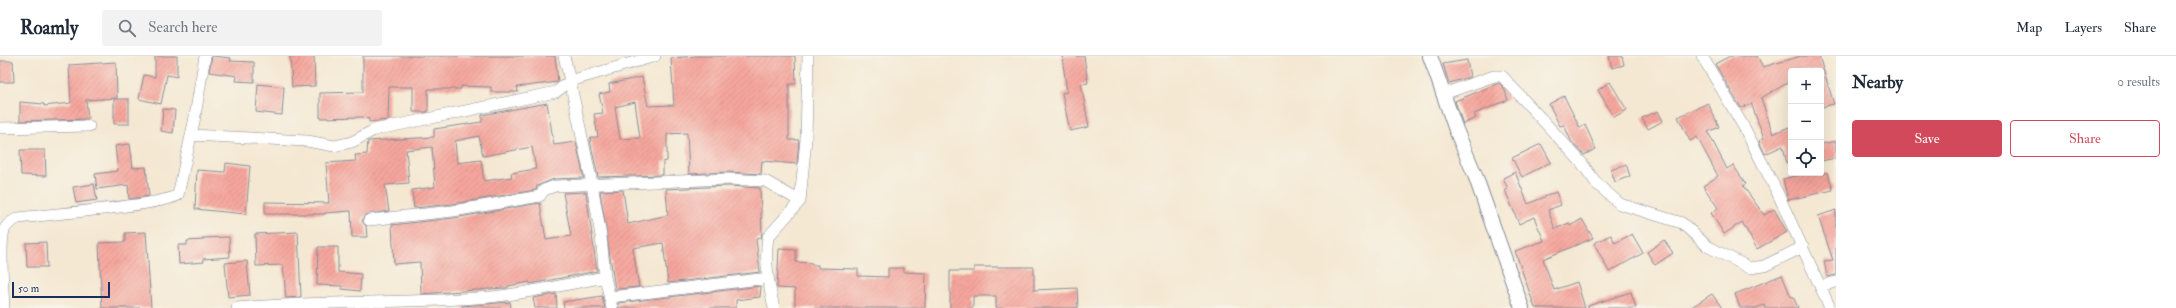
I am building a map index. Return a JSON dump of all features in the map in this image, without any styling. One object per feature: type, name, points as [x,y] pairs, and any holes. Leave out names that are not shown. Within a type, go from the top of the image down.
[{"type":"street","points":[[4,308],[2,229],[18,218],[173,198],[178,195],[192,135],[205,56]]},
{"type":"street","points":[[564,56],[592,184],[601,236],[604,277],[612,303],[768,278]]},
{"type":"street","points":[[192,135],[307,141],[334,146],[352,142],[374,130],[556,92],[570,81],[655,56]]},
{"type":"street","points":[[774,308],[768,278],[768,237],[800,201],[806,139],[808,56]]},
{"type":"street","points":[[1430,56],[1443,94],[1476,175],[1522,308]]},
{"type":"street","points":[[1702,56],[1745,129],[1830,308]]},
{"type":"street","points":[[1443,94],[1494,76],[1502,76],[1576,156],[1597,184],[1616,201],[1635,210],[1682,223],[1707,246],[1745,266],[1750,268],[1764,266],[1802,247]]},
{"type":"street","points":[[0,128],[89,126]]},
{"type":"street","points":[[370,220],[453,211],[540,196],[544,190],[555,186],[592,184],[728,179],[765,181],[800,201]]},
{"type":"street","points":[[237,308],[310,304],[392,303],[493,297],[604,277]]},
{"type":"street","points":[[1820,286],[1836,282]]},
{"type":"building","points":[[155,56],[177,56],[177,77],[167,75],[161,104],[139,99],[144,75],[155,77]]},
{"type":"building","points":[[212,56],[231,58],[230,61],[254,62],[254,82],[236,81],[237,76],[209,72]]},
{"type":"building","points":[[290,56],[314,56],[315,86],[292,87]]},
{"type":"building","points":[[363,56],[555,56],[558,82],[517,87],[518,92],[491,92],[491,87],[461,86],[461,89],[428,89],[428,112],[413,112],[413,87],[389,87],[388,120],[369,122],[369,119],[363,117],[320,118],[320,93],[363,92]]},
{"type":"building","points":[[696,56],[795,56],[796,84],[789,84],[789,140],[799,140],[797,164],[762,161],[761,174],[728,172],[689,174],[687,133],[667,134],[667,161],[663,162],[663,175],[598,177],[590,140],[591,137],[598,137],[594,114],[603,113],[599,94],[610,92],[609,84],[642,77],[648,106],[674,105],[671,58]],"holes":[[[635,102],[640,138],[620,139],[615,107]]]},
{"type":"building","points":[[1062,56],[1084,56],[1088,83],[1081,84],[1089,127],[1070,131],[1062,93],[1067,92]]},
{"type":"building","points":[[1609,56],[1622,56],[1624,65],[1612,68]]},
{"type":"building","points":[[1730,56],[1757,56],[1763,67],[1801,56],[1819,56],[1823,68],[1788,68],[1788,83],[1761,98],[1773,134],[1788,127],[1788,164],[1783,146],[1765,154],[1759,141],[1764,138],[1751,103],[1741,108],[1715,64]]},
{"type":"building","points":[[1467,60],[1470,77],[1449,83],[1443,64]]},
{"type":"building","points":[[0,61],[13,61],[14,82],[0,82]]},
{"type":"building","points":[[116,62],[117,98],[86,100],[88,119],[20,121],[20,102],[44,104],[44,106],[71,103],[69,65]]},
{"type":"building","points":[[1824,72],[1834,104],[1824,106]]},
{"type":"building","points":[[1610,82],[1627,110],[1614,117],[1598,90]]},
{"type":"building","points":[[1499,83],[1504,88],[1508,100],[1474,114],[1476,118],[1463,124],[1455,101]]},
{"type":"building","points":[[258,84],[284,87],[282,115],[256,112]]},
{"type":"building","points":[[1564,96],[1580,128],[1585,125],[1596,149],[1584,155],[1571,141],[1564,125],[1560,126],[1549,104]]},
{"type":"building","points":[[114,99],[129,99],[129,124],[114,124]]},
{"type":"building","points":[[547,103],[554,145],[576,142],[584,178],[554,179],[537,186],[536,190],[452,204],[414,208],[412,190],[435,187],[432,147],[406,150],[409,183],[385,185],[389,211],[365,215],[362,221],[366,226],[367,237],[352,237],[351,211],[325,214],[265,214],[265,202],[329,203],[326,163],[356,161],[355,155],[367,154],[368,141],[434,137],[434,129],[482,122],[482,115]],"holes":[[[479,136],[483,156],[532,147],[536,169],[511,173],[512,177],[484,181],[481,160],[457,163],[455,141]]]},
{"type":"building","points":[[1708,103],[1719,127],[1708,132],[1727,169],[1733,165],[1746,184],[1743,186],[1764,215],[1774,209],[1787,232],[1757,249],[1742,222],[1724,234],[1711,213],[1718,208],[1703,186],[1718,176],[1697,137],[1690,141],[1678,117]]},
{"type":"building","points":[[163,109],[175,110],[173,133],[161,131]]},
{"type":"building","points":[[1658,111],[1663,121],[1648,129],[1642,118]]},
{"type":"building","points":[[1836,141],[1836,158],[1824,160],[1824,143]]},
{"type":"building","points":[[130,144],[133,168],[146,167],[149,196],[129,199],[128,185],[97,189],[95,174],[118,171],[115,146]]},
{"type":"building","points":[[1541,144],[1551,162],[1522,177],[1512,158]]},
{"type":"building","points":[[20,150],[45,150],[46,176],[21,175]]},
{"type":"building","points":[[226,163],[250,166],[246,214],[195,209],[197,170],[225,172]]},
{"type":"building","points":[[1626,164],[1630,176],[1615,182],[1611,170]]},
{"type":"building","points":[[1515,172],[1528,204],[1556,192],[1561,205],[1548,210],[1555,229],[1569,223],[1570,226],[1582,219],[1593,238],[1543,259],[1554,290],[1577,282],[1585,308],[1535,308],[1515,251],[1544,241],[1534,217],[1519,224],[1505,190],[1508,189],[1503,178]]},
{"type":"building","points":[[1824,173],[1828,173],[1833,190],[1788,200],[1783,179],[1794,176],[1824,176]]},
{"type":"building","points":[[94,184],[97,200],[76,203],[73,187]]},
{"type":"building","points":[[728,186],[760,188],[762,233],[761,238],[756,239],[760,272],[668,283],[663,243],[633,248],[639,287],[615,289],[600,191],[623,190],[628,224],[668,215],[666,189]]},
{"type":"building","points":[[586,192],[597,271],[530,284],[530,282],[508,286],[508,288],[421,294],[420,262],[394,264],[392,225],[454,218],[540,203],[546,240],[571,236],[563,193]]},
{"type":"building","points":[[1836,210],[1836,275],[1827,277],[1824,261],[1833,260],[1818,216]]},
{"type":"building","points":[[146,232],[151,308],[102,308],[99,243],[125,242],[125,233]]},
{"type":"building","points":[[298,232],[301,297],[286,298],[283,265],[256,266],[255,234]]},
{"type":"building","points":[[1632,234],[1643,253],[1609,272],[1594,243],[1611,235],[1615,243]]},
{"type":"building","points":[[229,237],[230,257],[203,259],[204,262],[179,264],[178,245],[187,245],[187,241],[203,240],[203,238]]},
{"type":"building","points":[[1664,240],[1673,253],[1655,265],[1647,252]]},
{"type":"building","points":[[46,242],[47,267],[27,267],[26,243]]},
{"type":"building","points":[[318,247],[338,247],[338,272],[361,274],[360,291],[342,289],[342,286],[317,285]]},
{"type":"building","points":[[779,249],[796,250],[796,262],[812,263],[812,265],[818,265],[818,268],[858,269],[858,276],[888,277],[888,268],[904,268],[904,272],[926,273],[925,308],[795,308],[795,289],[777,288]]},
{"type":"building","points":[[247,261],[250,295],[228,297],[225,263]]},
{"type":"building","points":[[974,267],[1034,267],[1034,290],[1077,288],[1078,308],[996,308],[996,296],[973,296],[973,308],[950,308],[950,271],[974,271]]},
{"type":"building","points":[[1782,275],[1791,297],[1793,296],[1798,308],[1765,308],[1764,305],[1756,308],[1740,308],[1735,294]]},
{"type":"building","points":[[761,286],[760,297],[736,300],[736,308],[619,308],[618,303]]},
{"type":"building","points":[[1631,292],[1636,308],[1588,308],[1588,306]]},
{"type":"building","points":[[556,294],[557,308],[535,308],[533,298]]},
{"type":"building","points":[[1712,294],[1722,308],[1690,308]]},
{"type":"building","points":[[602,296],[605,308],[564,308],[563,302]]},
{"type":"building","points":[[510,302],[511,308],[462,308],[462,306]]}]
